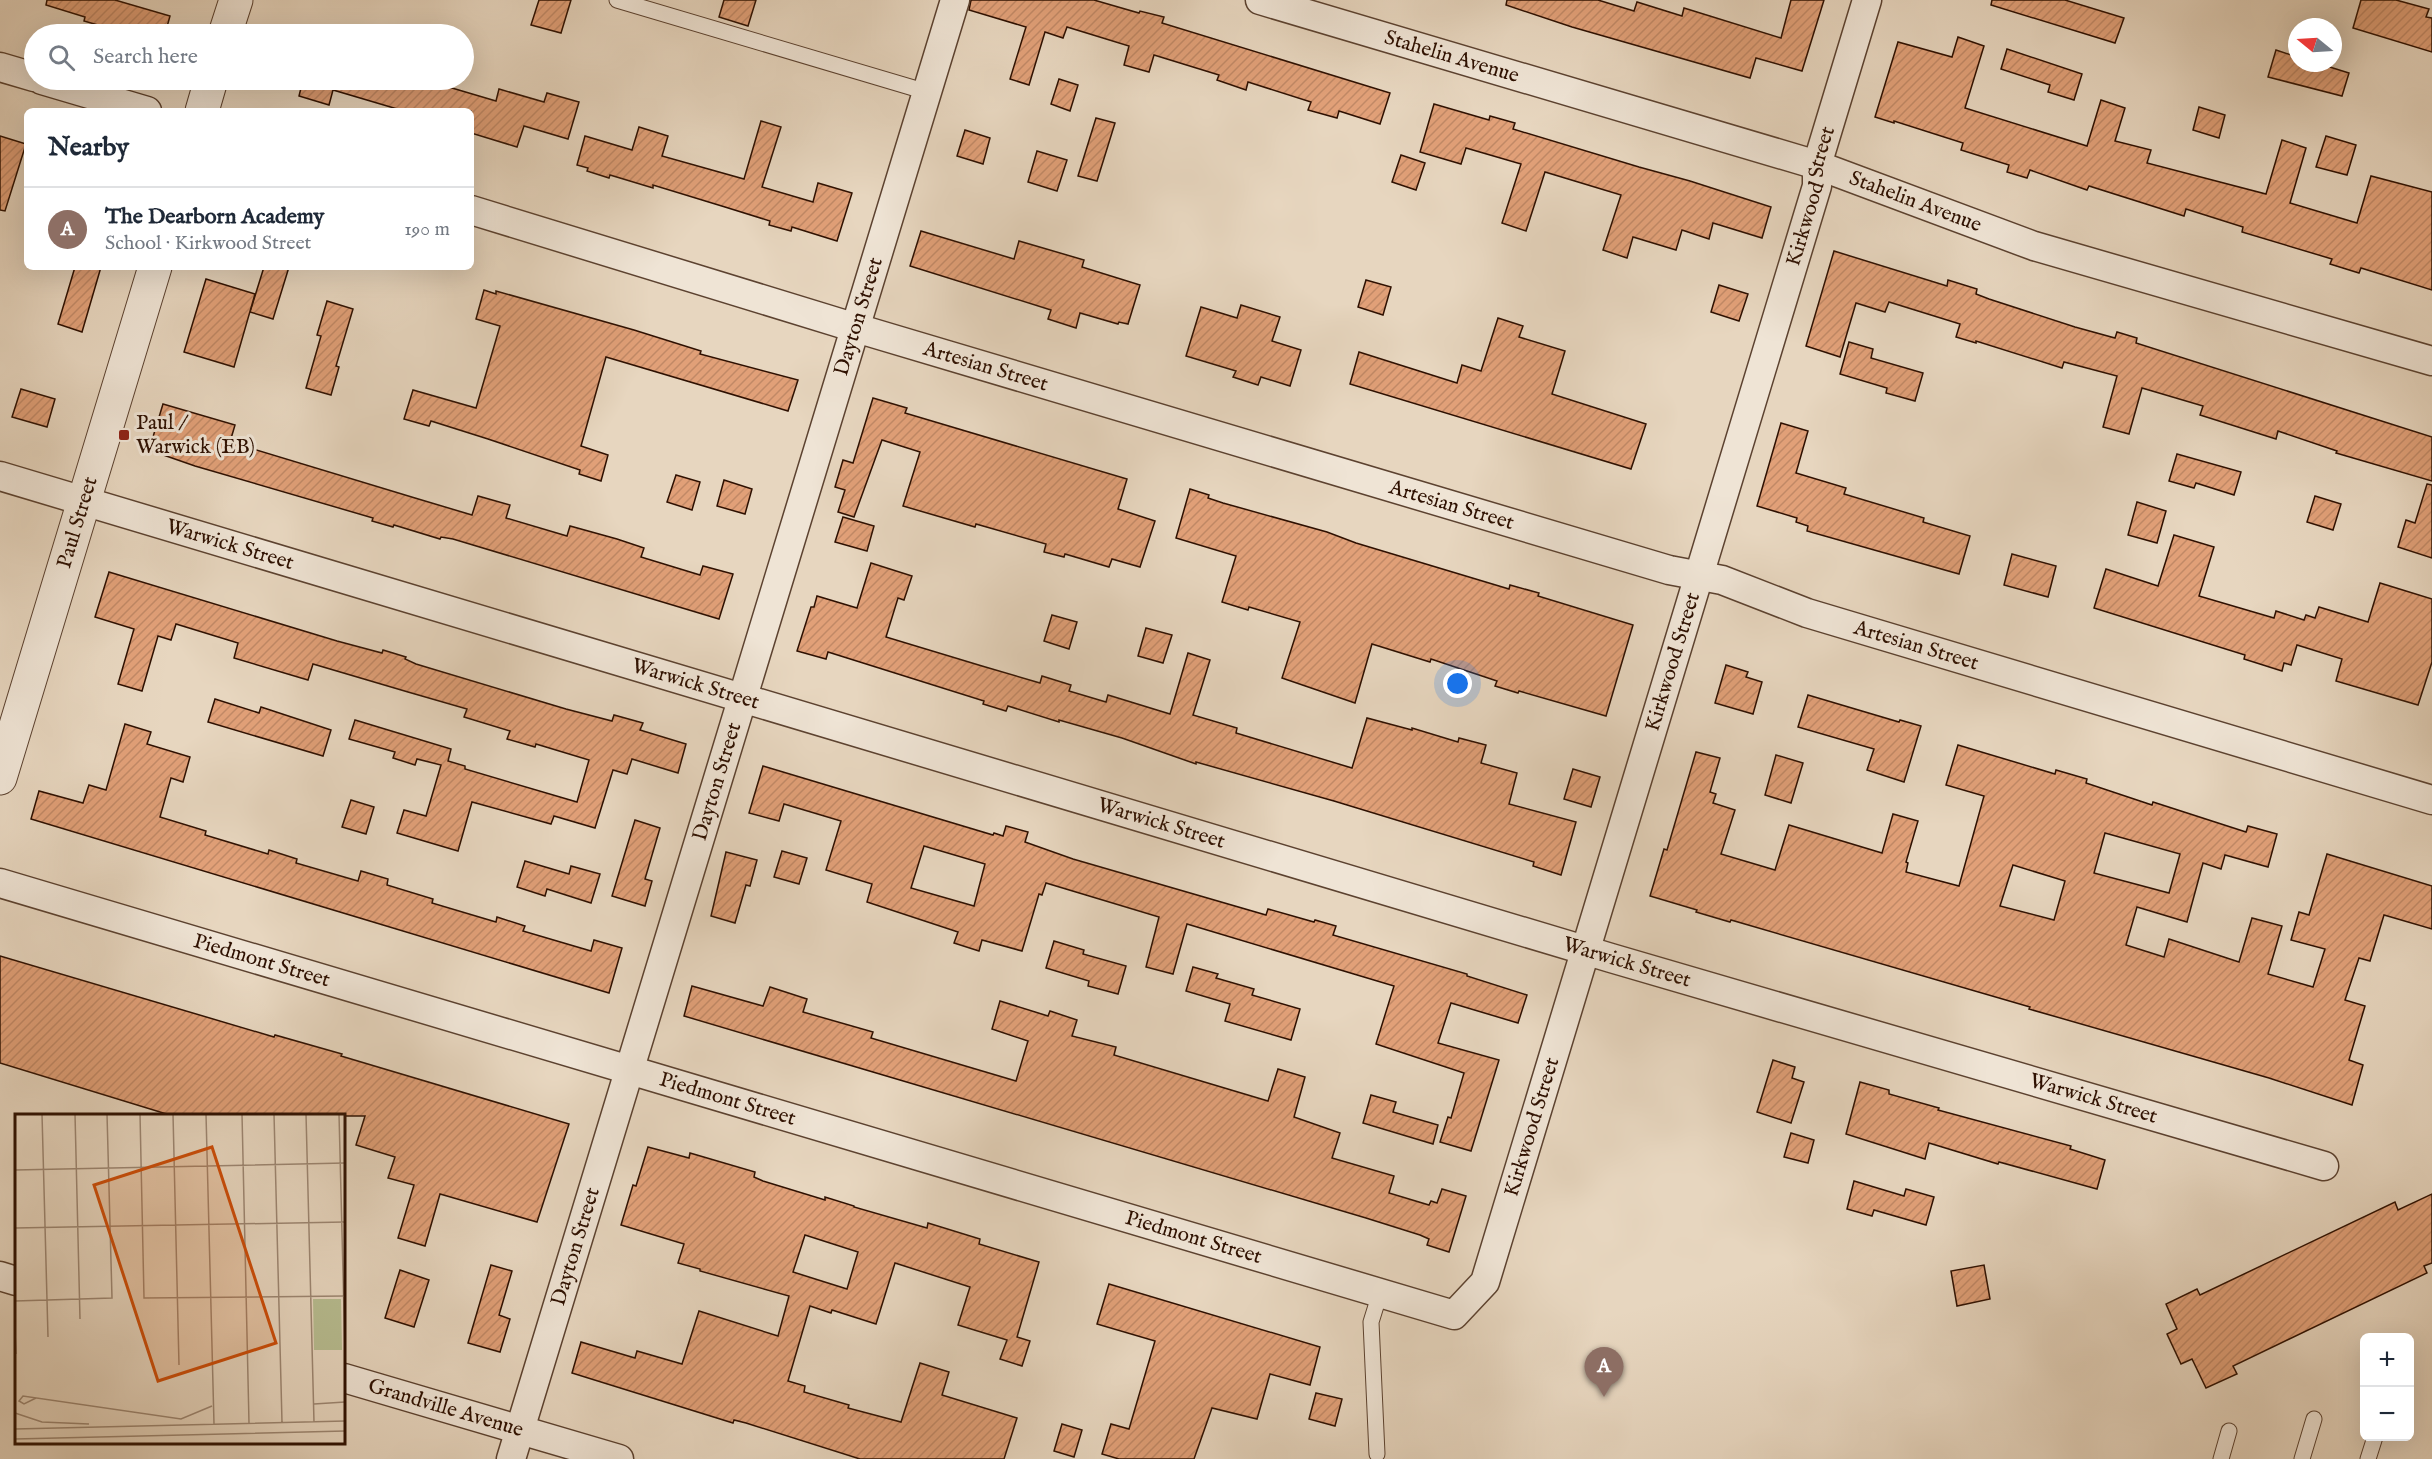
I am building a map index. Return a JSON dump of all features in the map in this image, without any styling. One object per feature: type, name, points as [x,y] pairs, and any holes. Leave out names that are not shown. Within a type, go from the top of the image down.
[{"type":"street","points":[[228,24],[236,0]]},
{"type":"street","name":"Dayton Street","points":[[510,1459],[956,0]]},
{"type":"street","name":"Stahelin Avenue","points":[[1260,0],[1796,161],[1817,165],[2034,246],[2432,362]]},
{"type":"street","name":"Kirkwood Street","points":[[1454,1315],[1485,1282],[1817,186],[1817,165],[1867,0]]},
{"type":"street","points":[[0,67],[24,74]]},
{"type":"street","points":[[76,90],[137,108]]},
{"type":"street","points":[[203,108],[208,90]]},
{"type":"street","name":"Artesian Street","points":[[474,211],[856,328],[1657,567],[1722,580],[1818,617],[2432,800]]},
{"type":"street","name":"Paul Street","points":[[0,778],[153,270]]},
{"type":"street","name":"Warwick Street","points":[[0,476],[1584,950],[2324,1166]]},
{"type":"street","name":"Piedmont Street","points":[[0,883],[1454,1315]]},
{"type":"street","points":[[0,1276],[15,1281]]},
{"type":"street","name":"Grandville Avenue","points":[[345,1378],[619,1459]]},
{"type":"lane","points":[[617,0],[927,92]]},
{"type":"lane","points":[[1377,1454],[1371,1322],[1380,1293]]},
{"type":"lane","points":[[2302,1459],[2314,1419]]},
{"type":"lane","points":[[2221,1459],[2229,1431]]},
{"type":"lane","points":[[2368,1459],[2374,1441]]},
{"type":"building","points":[[47,0],[115,0],[170,16],[168,24],[94,24],[84,21],[85,17],[46,5]]},
{"type":"building","points":[[539,0],[571,0],[561,33],[531,25]]},
{"type":"building","points":[[724,0],[756,0],[748,26],[719,17]]},
{"type":"building","points":[[971,0],[1094,0],[1139,13],[1140,11],[1164,17],[1162,23],[1390,93],[1380,124],[1339,111],[1337,118],[1308,110],[1311,102],[1248,82],[1246,90],[1217,80],[1219,75],[1154,55],[1149,72],[1124,65],[1129,46],[1067,27],[1063,38],[1045,32],[1029,85],[1010,79],[1026,27],[969,10]]},
{"type":"building","points":[[1507,0],[1598,0],[1634,11],[1637,2],[1682,16],[1684,8],[1781,38],[1791,0],[1824,0],[1802,71],[1756,58],[1750,78],[1572,27],[1506,5]]},
{"type":"building","points":[[1992,0],[2065,0],[2124,18],[2115,43],[1991,5]]},
{"type":"building","points":[[2361,0],[2396,0],[2429,9],[2426,17],[2432,18],[2432,52],[2353,28]]},
{"type":"building","points":[[1958,37],[1984,46],[1965,108],[2087,146],[2101,100],[2125,108],[2115,141],[2151,150],[2147,163],[2266,194],[2282,140],[2306,148],[2290,203],[2357,223],[2371,176],[2432,192],[2432,290],[2361,268],[2359,273],[2330,264],[2332,259],[2242,232],[2243,227],[2186,209],[2184,216],[2089,186],[2087,190],[2030,170],[2027,178],[2007,172],[2009,165],[1961,150],[1963,143],[1875,117],[1898,42],[1952,57]]},
{"type":"building","points":[[2007,49],[2082,74],[2074,100],[2048,92],[2050,85],[2001,69]]},
{"type":"building","points":[[2276,50],[2288,54],[2288,72],[2342,71],[2349,73],[2342,96],[2268,77]]},
{"type":"building","points":[[1059,79],[1078,85],[1070,111],[1051,104]]},
{"type":"building","points":[[499,89],[544,102],[547,93],[579,102],[568,139],[524,126],[517,147],[474,134],[474,108],[394,108],[333,90],[459,90],[496,101]]},
{"type":"building","points":[[300,90],[333,90],[329,105],[299,96]]},
{"type":"building","points":[[1434,104],[1489,120],[1490,116],[1515,123],[1513,129],[1771,207],[1762,238],[1713,223],[1709,239],[1682,230],[1676,250],[1633,237],[1627,258],[1603,250],[1621,195],[1545,172],[1526,231],[1502,223],[1521,164],[1466,148],[1461,164],[1420,152]]},
{"type":"building","points":[[2199,107],[2225,115],[2219,138],[2193,130]]},
{"type":"building","points":[[1096,118],[1115,123],[1097,181],[1078,176]]},
{"type":"building","points":[[761,121],[781,127],[762,187],[813,202],[818,183],[852,193],[837,241],[792,227],[791,231],[769,225],[770,221],[653,185],[653,188],[610,175],[609,178],[577,165],[585,136],[632,150],[639,127],[668,136],[662,156],[744,179]]},
{"type":"building","points":[[965,130],[990,138],[983,164],[957,156]]},
{"type":"building","points":[[0,136],[24,143],[24,150],[5,211],[0,210]]},
{"type":"building","points":[[2326,136],[2356,145],[2347,175],[2316,167]]},
{"type":"building","points":[[1037,151],[1067,160],[1057,191],[1028,182]]},
{"type":"building","points":[[1401,155],[1425,163],[1416,190],[1392,182]]},
{"type":"building","points":[[921,231],[1014,259],[1019,241],[1084,260],[1082,267],[1140,285],[1128,324],[1119,322],[1118,324],[1080,313],[1076,328],[1048,319],[1051,310],[910,266]]},
{"type":"building","points":[[1834,251],[1947,286],[1948,280],[1977,289],[1976,294],[2075,327],[2115,338],[2117,332],[2137,338],[2136,343],[2432,437],[2432,481],[2336,453],[2337,451],[2278,431],[2276,439],[2200,415],[2203,406],[2142,388],[2129,434],[2103,427],[2117,376],[2064,362],[2062,368],[1956,337],[1960,324],[1889,302],[1885,312],[1856,303],[1840,357],[1806,346]]},
{"type":"building","points":[[74,270],[100,270],[82,332],[58,324]]},
{"type":"building","points":[[263,270],[288,270],[273,319],[250,312]]},
{"type":"building","points":[[206,279],[255,294],[234,367],[184,352]]},
{"type":"building","points":[[1366,280],[1391,287],[1383,315],[1358,307]]},
{"type":"building","points":[[1719,285],[1748,294],[1739,321],[1711,312]]},
{"type":"building","points":[[484,290],[496,294],[496,291],[634,330],[701,351],[700,354],[798,380],[788,411],[606,357],[581,446],[608,455],[601,481],[579,474],[580,470],[431,421],[429,426],[404,419],[413,390],[476,408],[500,326],[476,319]]},
{"type":"building","points":[[327,301],[353,309],[336,366],[339,367],[331,395],[306,388],[321,336],[317,335]]},
{"type":"building","points":[[1241,305],[1280,317],[1272,341],[1301,350],[1290,386],[1261,377],[1258,385],[1233,377],[1236,371],[1186,356],[1201,307],[1237,318]]},
{"type":"building","points":[[1498,318],[1523,326],[1519,337],[1565,351],[1552,394],[1646,424],[1631,469],[1350,384],[1359,352],[1457,383],[1462,365],[1481,371]]},
{"type":"building","points":[[1849,342],[1873,349],[1871,358],[1923,373],[1915,401],[1886,393],[1887,388],[1840,374]]},
{"type":"building","points":[[21,389],[55,399],[47,427],[12,417]]},
{"type":"building","points":[[873,398],[907,408],[905,413],[1127,479],[1118,509],[1155,521],[1140,567],[1112,559],[1109,567],[1065,554],[1064,557],[1044,552],[1046,544],[976,524],[975,527],[903,506],[920,452],[882,440],[854,517],[838,512],[845,490],[835,487],[843,460],[853,463]]},
{"type":"building","points":[[163,404],[235,425],[230,442],[472,515],[478,496],[510,505],[506,518],[567,536],[570,526],[617,539],[644,548],[641,557],[700,575],[703,566],[733,574],[719,619],[453,539],[441,537],[440,539],[372,521],[373,518],[195,466],[149,450]]},
{"type":"building","points":[[1781,423],[1808,431],[1796,473],[1846,488],[1844,494],[1924,518],[1923,522],[1970,536],[1959,574],[1807,531],[1808,526],[1796,522],[1797,518],[1757,506]]},
{"type":"building","points":[[2177,454],[2241,472],[2234,495],[2196,483],[2194,488],[2169,481]]},
{"type":"building","points":[[676,475],[700,482],[692,510],[667,502]]},
{"type":"building","points":[[724,480],[752,489],[745,514],[717,506]]},
{"type":"building","points":[[2427,484],[2432,485],[2432,558],[2398,547],[2406,520],[2415,523]]},
{"type":"building","points":[[1190,489],[1209,495],[1208,498],[1223,503],[1327,532],[1356,543],[1509,589],[1510,585],[1539,593],[1538,596],[1633,625],[1606,716],[1495,686],[1497,681],[1431,659],[1430,662],[1372,644],[1355,703],[1282,678],[1300,622],[1249,607],[1248,610],[1222,602],[1236,556],[1176,538]]},
{"type":"building","points":[[2315,496],[2341,504],[2333,530],[2307,522]]},
{"type":"building","points":[[2137,502],[2166,511],[2157,543],[2128,535]]},
{"type":"building","points":[[843,517],[874,526],[867,551],[835,542]]},
{"type":"building","points":[[2174,535],[2214,547],[2199,596],[2274,618],[2276,611],[2304,620],[2306,615],[2315,618],[2319,607],[2368,622],[2380,583],[2432,599],[2432,662],[2418,705],[2336,681],[2342,659],[2297,645],[2291,665],[2284,663],[2282,671],[2244,659],[2245,655],[2094,608],[2106,569],[2158,586]]},
{"type":"building","points":[[2012,554],[2056,566],[2048,597],[2004,585]]},
{"type":"building","points":[[871,563],[912,576],[904,600],[898,598],[886,637],[982,666],[1040,683],[1042,676],[1071,685],[1069,691],[1106,702],[1108,695],[1170,714],[1188,653],[1210,660],[1193,715],[1237,728],[1236,733],[1352,768],[1367,718],[1412,730],[1412,728],[1458,742],[1459,738],[1486,745],[1481,763],[1517,773],[1509,804],[1576,822],[1561,875],[1533,866],[1534,862],[1334,801],[1196,762],[1196,764],[1122,738],[1008,706],[1006,711],[983,704],[984,701],[828,652],[826,659],[797,651],[811,607],[814,607],[817,596],[857,608]]},
{"type":"building","points":[[109,572],[337,641],[382,653],[383,650],[406,657],[405,659],[416,664],[566,709],[612,721],[614,715],[643,723],[640,730],[686,744],[678,773],[632,759],[627,774],[613,770],[595,828],[554,816],[551,824],[472,802],[458,851],[397,833],[404,810],[426,816],[441,765],[417,759],[415,765],[393,758],[395,752],[349,739],[355,720],[451,749],[448,761],[465,766],[465,769],[577,802],[589,760],[536,744],[535,747],[507,739],[510,731],[464,717],[467,709],[313,664],[308,680],[234,658],[238,643],[176,624],[171,640],[158,636],[142,691],[118,684],[134,629],[95,617]]},
{"type":"building","points":[[1052,615],[1077,622],[1069,649],[1044,641]]},
{"type":"building","points":[[1146,628],[1172,635],[1163,663],[1138,656]]},
{"type":"building","points":[[1726,665],[1748,672],[1746,677],[1762,682],[1753,714],[1715,703]]},
{"type":"building","points":[[1808,695],[1899,722],[1900,720],[1921,726],[1904,782],[1867,770],[1874,749],[1798,727]]},
{"type":"building","points":[[215,699],[259,713],[261,707],[331,730],[323,756],[208,722]]},
{"type":"building","points":[[125,724],[151,732],[147,744],[190,757],[183,782],[171,778],[160,817],[206,831],[205,835],[268,854],[269,850],[297,859],[296,863],[358,881],[361,871],[388,879],[387,885],[433,899],[432,903],[496,922],[497,917],[525,926],[523,931],[591,951],[594,940],[622,948],[609,993],[31,819],[39,791],[83,803],[89,785],[106,790]]},
{"type":"building","points":[[1958,745],[2055,774],[2056,770],[2087,779],[2086,783],[2152,805],[2153,802],[2246,832],[2248,826],[2277,834],[2268,867],[2225,855],[2221,869],[2203,863],[2187,922],[2137,907],[2126,945],[2164,957],[2169,939],[2239,962],[2252,918],[2282,926],[2268,974],[2313,987],[2325,949],[2291,940],[2299,912],[2309,915],[2327,854],[2432,886],[2432,929],[2384,915],[2370,961],[2359,958],[2345,1000],[2365,1006],[2349,1060],[2363,1065],[2352,1105],[2269,1078],[2029,1009],[2030,1007],[1731,920],[1730,922],[1696,912],[1697,910],[1650,896],[1664,849],[1667,850],[1696,752],[1720,758],[1710,792],[1716,794],[1713,803],[1735,810],[1721,854],[1775,870],[1789,825],[1882,853],[1893,814],[1918,821],[1906,862],[1908,863],[1906,872],[1959,886],[1984,796],[1946,785]],"holes":[[[2105,833],[2180,854],[2169,893],[2094,873]],[[2013,865],[2065,881],[2054,920],[2000,906]]]},
{"type":"building","points":[[1776,755],[1803,763],[1791,803],[1765,795]]},
{"type":"building","points":[[763,766],[993,835],[994,833],[1003,836],[1006,826],[1028,832],[1025,842],[1073,859],[1266,915],[1268,909],[1336,926],[1333,935],[1467,974],[1467,976],[1527,995],[1518,1023],[1451,1003],[1438,1043],[1499,1060],[1471,1151],[1440,1142],[1448,1117],[1451,1118],[1464,1073],[1376,1044],[1394,986],[1187,924],[1173,974],[1146,967],[1159,917],[1046,883],[1042,895],[1039,894],[1022,951],[982,940],[979,951],[954,943],[958,932],[867,902],[872,884],[826,870],[841,821],[784,804],[779,821],[749,813]],"holes":[[[924,846],[985,864],[974,906],[911,888]]]},
{"type":"building","points":[[1573,769],[1600,777],[1591,807],[1564,799]]},
{"type":"building","points":[[351,800],[374,807],[366,834],[342,827]]},
{"type":"building","points":[[635,820],[660,828],[645,879],[652,881],[645,906],[612,896]]},
{"type":"building","points":[[782,851],[807,858],[799,884],[774,877]]},
{"type":"building","points":[[726,852],[757,860],[750,886],[746,885],[735,923],[711,916]]},
{"type":"building","points":[[525,861],[569,874],[571,866],[600,874],[591,903],[547,889],[545,896],[517,887]]},
{"type":"building","points":[[1054,941],[1084,950],[1083,954],[1126,966],[1118,994],[1088,986],[1089,981],[1046,968]]},
{"type":"building","points":[[0,956],[274,1037],[275,1035],[342,1054],[341,1056],[569,1124],[537,1222],[440,1194],[425,1246],[398,1238],[414,1185],[388,1178],[395,1157],[356,1145],[365,1116],[166,1114],[0,1063]]},
{"type":"building","points":[[1193,967],[1218,974],[1216,978],[1254,989],[1252,995],[1300,1009],[1291,1040],[1225,1021],[1230,1004],[1186,991]]},
{"type":"building","points":[[692,986],[763,1006],[770,987],[807,999],[803,1012],[873,1032],[871,1038],[1016,1081],[1028,1041],[992,1029],[1000,1001],[1048,1016],[1050,1011],[1077,1020],[1072,1036],[1116,1047],[1114,1055],[1268,1101],[1278,1069],[1305,1077],[1294,1117],[1340,1133],[1332,1158],[1394,1176],[1389,1193],[1429,1205],[1431,1201],[1437,1203],[1442,1189],[1466,1196],[1449,1252],[1427,1245],[1429,1239],[1420,1235],[1366,1218],[684,1016]]},
{"type":"building","points":[[1773,1060],[1795,1067],[1792,1078],[1804,1082],[1791,1123],[1757,1112]]},
{"type":"building","points":[[1860,1082],[1889,1090],[1889,1094],[1939,1108],[1938,1110],[2071,1146],[2070,1149],[2105,1160],[2097,1189],[1999,1162],[1998,1164],[1929,1143],[1925,1159],[1846,1134]]},
{"type":"building","points":[[1371,1095],[1396,1102],[1393,1112],[1438,1125],[1433,1144],[1363,1123]]},
{"type":"building","points":[[1791,1133],[1814,1140],[1808,1163],[1784,1157]]},
{"type":"building","points":[[648,1147],[689,1158],[690,1153],[755,1172],[754,1177],[763,1181],[927,1228],[928,1223],[980,1239],[979,1244],[1039,1262],[1017,1337],[1030,1341],[1022,1366],[1000,1359],[1007,1340],[958,1325],[970,1287],[895,1263],[876,1324],[832,1310],[831,1313],[810,1306],[788,1381],[805,1386],[804,1392],[849,1405],[848,1408],[901,1422],[920,1363],[949,1372],[942,1395],[1017,1418],[1004,1459],[860,1459],[746,1423],[734,1420],[733,1423],[572,1373],[581,1342],[635,1358],[637,1351],[682,1364],[699,1311],[778,1336],[789,1296],[678,1263],[684,1244],[621,1225],[633,1185],[636,1186]],"holes":[[[805,1235],[858,1252],[847,1289],[793,1272]]]},
{"type":"building","points":[[1854,1181],[1904,1196],[1906,1189],[1934,1197],[1926,1225],[1874,1210],[1872,1216],[1847,1209]]},
{"type":"building","points":[[2432,1194],[2432,1263],[2424,1266],[2427,1273],[2233,1366],[2237,1374],[2206,1388],[2192,1359],[2181,1364],[2167,1334],[2177,1329],[2166,1304],[2197,1289],[2200,1295],[2395,1202],[2398,1210]]},
{"type":"building","points":[[491,1265],[512,1271],[499,1315],[510,1319],[500,1352],[468,1343]]},
{"type":"building","points":[[1984,1265],[1990,1299],[1957,1306],[1951,1271]]},
{"type":"building","points":[[400,1270],[429,1280],[414,1327],[385,1318]]},
{"type":"building","points":[[1109,1284],[1320,1347],[1310,1385],[1270,1374],[1257,1419],[1212,1408],[1194,1459],[1119,1459],[1102,1454],[1111,1424],[1129,1429],[1155,1341],[1097,1324]]},
{"type":"building","points":[[1316,1393],[1342,1399],[1335,1426],[1309,1419]]},
{"type":"building","points":[[1062,1424],[1082,1430],[1074,1457],[1054,1451]]},
{"type":"place","name":"Paul / Warwick (EB)","points":[[124,435]]},
{"type":"place","name":"The Dearborn Academy","points":[[1604,1397]]}]
